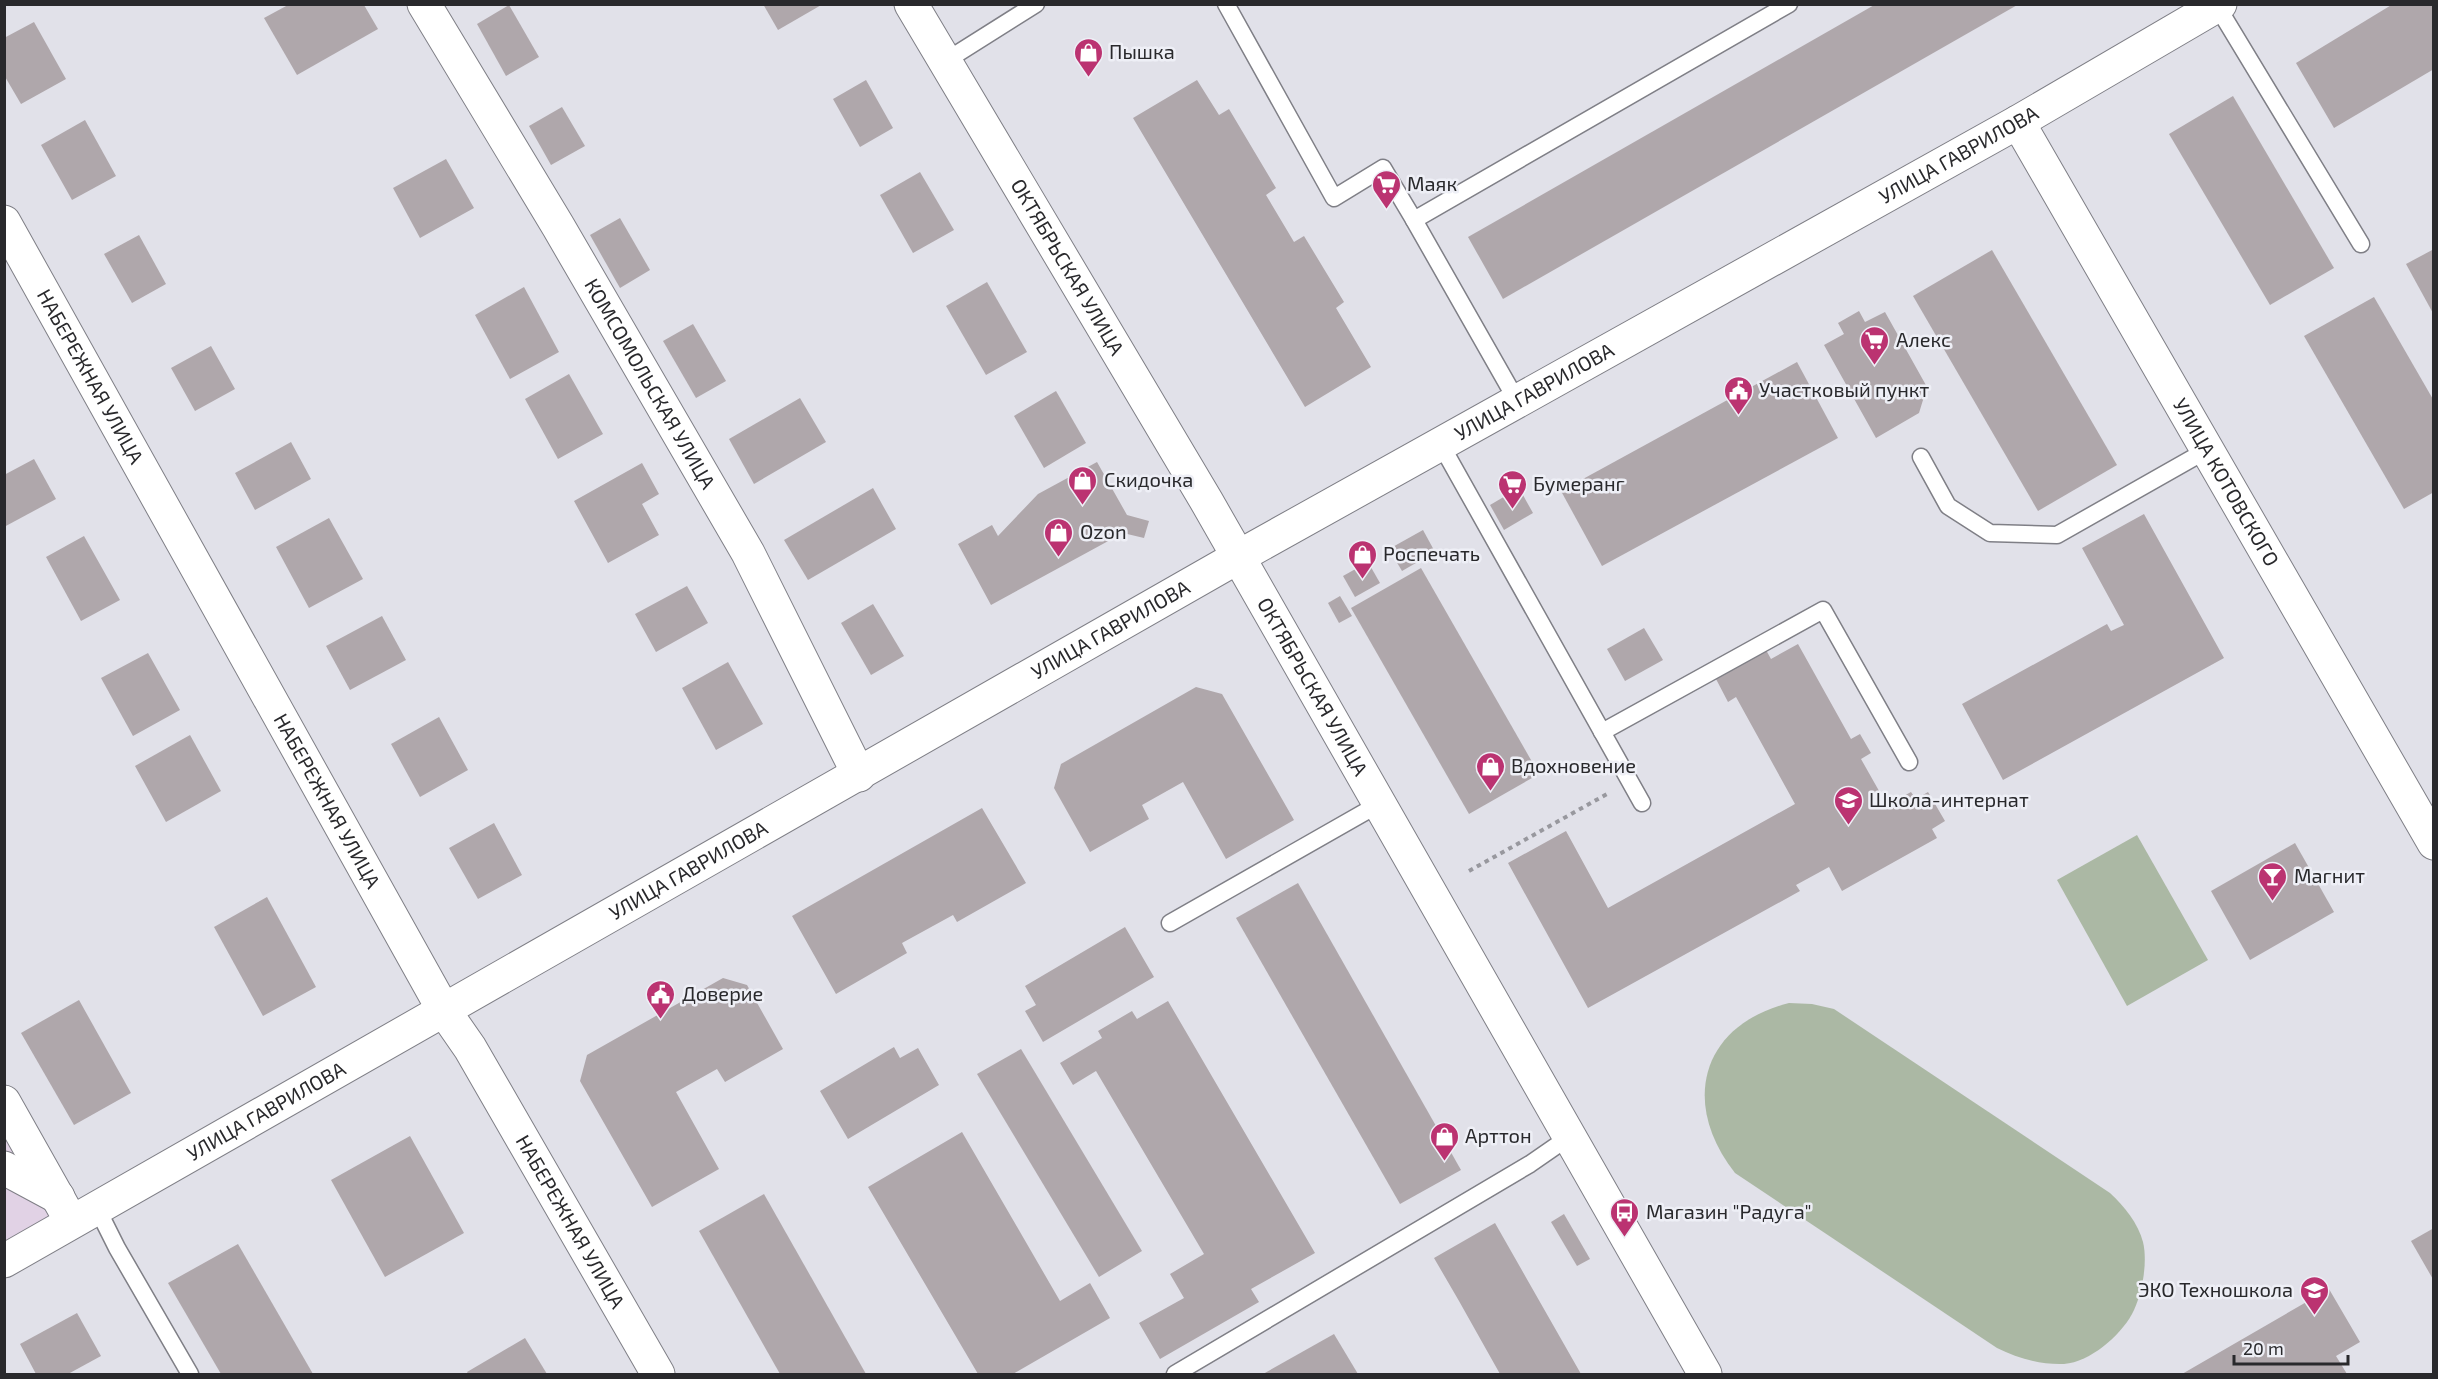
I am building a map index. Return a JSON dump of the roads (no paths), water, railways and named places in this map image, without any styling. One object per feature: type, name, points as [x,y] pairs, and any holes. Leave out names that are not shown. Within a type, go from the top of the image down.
[{"type":"street","name":"КОМСОМОЛЬСКАЯ УЛИЦА","points":[[424,4],[558,226],[748,552],[859,774]]},
{"type":"street","name":"ОКТЯБРЬСКАЯ УЛИЦА","points":[[911,4],[1238,557],[1705,1374]]},
{"type":"street","name":"УЛИЦА ГАВРИЛОВА","points":[[4,1260],[75,1208],[443,1009],[1440,443],[2018,122],[2218,5]]},
{"type":"street","name":"УЛИЦА КОТОВСКОГО","points":[[2018,122],[2433,843]]},
{"type":"street","name":"НАБЕРЕЖНАЯ УЛИЦА","points":[[4,222],[443,1009],[470,1048],[658,1374]]},
{"type":"street","points":[[4,1102],[75,1208]]},
{"type":"street","points":[[4,1168],[75,1208]]},
{"type":"lane","points":[[944,62],[1036,4]]},
{"type":"lane","points":[[1226,4],[1334,198],[1383,168],[1517,401]]},
{"type":"lane","points":[[1414,220],[1789,4]]},
{"type":"lane","points":[[2218,5],[2361,244]]},
{"type":"lane","points":[[1440,443],[1642,803]]},
{"type":"lane","points":[[1921,457],[1948,506],[1990,533],[2057,535],[2207,450]]},
{"type":"lane","points":[[1602,732],[1823,610],[1909,762]]},
{"type":"lane","points":[[1170,923],[1379,804]]},
{"type":"lane","points":[[1175,1374],[1530,1164],[1569,1137]]},
{"type":"lane","points":[[75,1208],[117,1248],[190,1374]]},
{"type":"place","name":"Пышка","points":[[1088,78]]},
{"type":"place","name":"Маяк","points":[[1386,210]]},
{"type":"place","name":"Алекс","points":[[1875,366]]},
{"type":"place","name":"Участковый пункт","points":[[1738,416]]},
{"type":"place","name":"Скидочка","points":[[1083,506]]},
{"type":"place","name":"Бумеранг","points":[[1512,510]]},
{"type":"place","name":"Ozon","points":[[1059,558]]},
{"type":"place","name":"Роспечать","points":[[1362,580]]},
{"type":"place","name":"Вдохновение","points":[[1490,792]]},
{"type":"place","name":"Школа-интернат","points":[[1848,826]]},
{"type":"place","name":"Магнит","points":[[2273,902]]},
{"type":"place","name":"Доверие","points":[[661,1020]]},
{"type":"place","name":"Арттон","points":[[1444,1162]]},
{"type":"place","name":"Магазин \"Радуга\"","points":[[1625,1238]]},
{"type":"place","name":"ЭКО Техношкола","points":[[2314,1316]]}]
